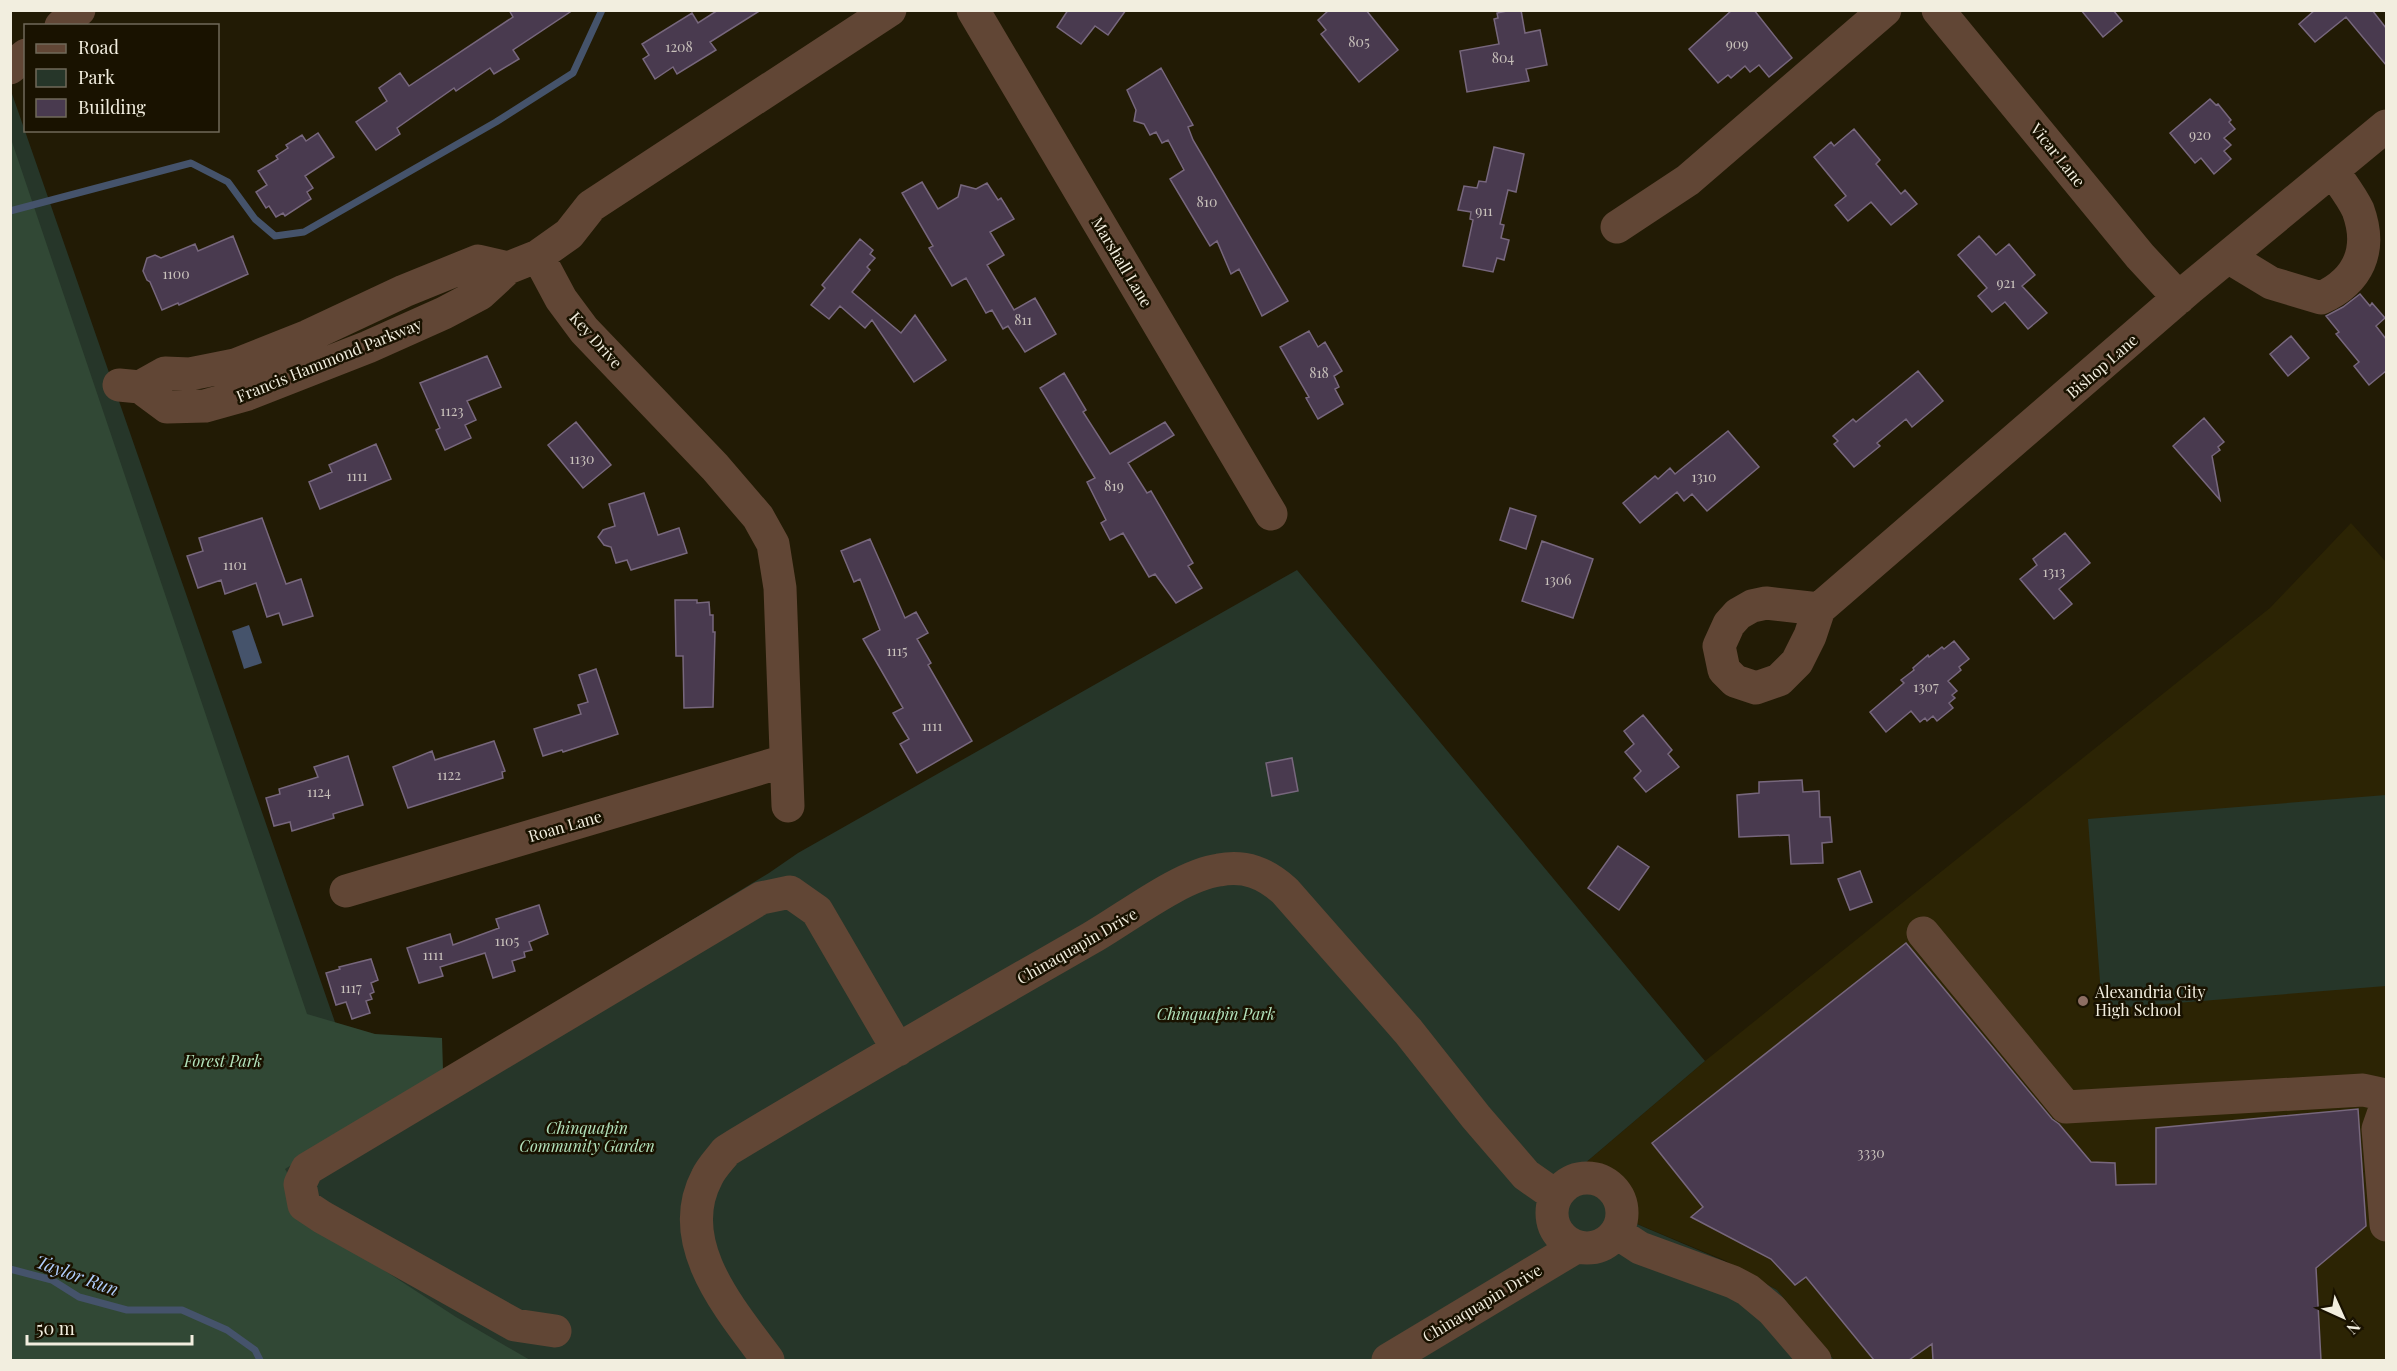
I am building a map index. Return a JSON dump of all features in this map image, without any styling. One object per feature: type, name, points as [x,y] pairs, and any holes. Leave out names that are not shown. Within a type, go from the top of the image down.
[{"type":"street","points":[[63,24],[78,10]]},
{"type":"street","points":[[538,256],[569,234],[591,206],[890,10]]},
{"type":"street","name":"Marshall Lane","points":[[973,10],[1271,514]]},
{"type":"street","points":[[1617,227],[1688,180],[1885,10]]},
{"type":"street","name":"Vicar Lane","points":[[1938,10],[2133,246],[2179,298]]},
{"type":"street","points":[[10,68],[24,57]]},
{"type":"street","name":"Bishop Lane","points":[[1819,609],[2179,298],[2386,126]]},
{"type":"street","points":[[2228,257],[2271,282],[2296,292],[2320,298],[2340,289],[2359,265],[2364,239],[2357,209],[2333,171]]},
{"type":"street","name":"Francis Hammond Parkway","points":[[130,386],[167,407],[205,406],[248,394],[368,347],[444,313],[480,294],[508,268],[538,256]]},
{"type":"street","name":"Key Drive","points":[[538,256],[561,299],[584,330],[709,460],[758,517],[773,544],[780,588],[788,806]]},
{"type":"street","name":"Roan Lane","points":[[346,891],[785,761]]},
{"type":"street","name":"Chinaquapin Drive","points":[[768,1360],[727,1301],[703,1258],[696,1233],[699,1201],[707,1177],[726,1151],[1106,930],[1190,878],[1218,870],[1252,870],[1273,880],[1299,906],[1408,1031],[1476,1117],[1526,1175],[1556,1196]]},
{"type":"street","points":[[555,1331],[515,1325],[322,1217],[304,1205],[300,1184],[307,1169],[761,898],[790,892],[817,911],[898,1050]]},
{"type":"street","points":[[1923,933],[2066,1107],[2363,1090],[2386,1095]]},
{"type":"street","points":[[2386,1106],[2378,1129],[2386,1225]]},
{"type":"street","points":[[1576,1246],[1567,1242],[1554,1225],[1552,1206],[1556,1196],[1563,1187],[1583,1177],[1605,1182],[1620,1198],[1623,1210],[1622,1221],[1617,1233],[1640,1248],[1733,1282],[1748,1290],[1772,1310],[1815,1360]]},
{"type":"street","name":"Chinaquapin Drive","points":[[1388,1360],[1576,1246],[1588,1248],[1600,1246],[1617,1233]]},
{"type":"shaded area","name":"Alexandria City High School","points":[[2351,523],[2386,562],[2386,1360],[1834,1360],[1777,1290],[1724,1260],[1618,1216],[1577,1170],[1705,1061],[2270,608]]},
{"type":"green space","name":"Chinquapin Park","points":[[10,88],[368,1117],[769,873],[798,853],[1297,570],[1705,1061],[1577,1170],[1618,1216],[1724,1261],[1777,1290],[1834,1360],[189,1360],[11,869]]},
{"type":"green space","name":"Forest Park","points":[[10,136],[307,1014],[375,1034],[442,1038],[443,1070],[285,1169],[319,1228],[456,1317],[530,1360],[11,1360]]},
{"type":"green space","points":[[2386,795],[2386,986],[2102,1009],[2088,819]]},
{"type":"water","points":[[249,625],[262,663],[244,669],[232,631]]},
{"type":"building","points":[[509,10],[573,10],[513,50],[519,59],[494,74],[490,68],[456,91],[454,88],[397,128],[400,134],[376,150],[356,122],[387,101],[379,88],[400,73],[409,86],[513,17]]},
{"type":"building","points":[[718,10],[761,10],[710,42],[716,50],[677,74],[673,67],[655,79],[643,59],[649,55],[642,44],[692,13],[698,23]]},
{"type":"building","points":[[1068,10],[1126,10],[1108,35],[1095,26],[1081,44],[1057,27]]},
{"type":"building","points":[[1329,10],[1366,10],[1398,50],[1359,82],[1321,34],[1326,30],[1318,20]]},
{"type":"building","points":[[1521,10],[1525,33],[1540,30],[1547,65],[1526,69],[1529,81],[1467,92],[1460,51],[1499,44],[1494,19],[1498,18],[1497,13]]},
{"type":"building","points":[[1732,10],[1754,10],[1792,58],[1769,77],[1759,65],[1750,72],[1745,66],[1731,78],[1728,75],[1718,83],[1689,49]]},
{"type":"building","points":[[2081,10],[2113,10],[2122,21],[2103,37]]},
{"type":"building","points":[[2315,10],[2372,10],[2386,28],[2386,65],[2346,17],[2315,42],[2299,24]]},
{"type":"building","points":[[1161,68],[1193,125],[1188,127],[1193,140],[1288,301],[1262,316],[1239,269],[1231,274],[1217,241],[1210,246],[1170,179],[1184,170],[1168,140],[1162,143],[1156,132],[1150,135],[1144,124],[1134,121],[1136,110],[1127,90]]},
{"type":"building","points":[[2210,99],[2216,105],[2218,104],[2235,129],[2224,138],[2231,145],[2224,151],[2231,159],[2214,174],[2201,158],[2195,163],[2170,133]]},
{"type":"building","points":[[1854,129],[1880,160],[1876,164],[1901,194],[1905,190],[1917,204],[1891,225],[1871,202],[1848,221],[1835,205],[1846,196],[1814,157],[1831,142],[1834,146]]},
{"type":"building","points":[[318,133],[334,157],[305,176],[313,188],[307,192],[311,199],[285,216],[283,213],[276,217],[269,206],[266,208],[256,192],[267,185],[258,171],[278,159],[276,156],[288,148],[286,145],[302,135],[306,141]]},
{"type":"building","points":[[1494,147],[1524,154],[1516,192],[1508,190],[1500,224],[1504,225],[1501,238],[1509,240],[1504,260],[1497,258],[1493,272],[1463,266],[1473,220],[1470,219],[1471,212],[1458,210],[1464,186],[1477,188],[1479,181],[1486,182]]},
{"type":"building","points":[[922,182],[938,209],[958,197],[961,185],[976,189],[987,183],[998,200],[1001,198],[1014,219],[990,232],[1004,255],[987,265],[1014,310],[1035,298],[1056,334],[1025,352],[1008,326],[1003,329],[992,310],[986,313],[966,278],[952,286],[929,248],[933,246],[902,193]]},
{"type":"building","points":[[233,236],[248,274],[179,305],[178,303],[162,310],[143,271],[147,258],[155,255],[161,258],[195,244],[198,251]]},
{"type":"building","points":[[1979,236],[1996,255],[2009,244],[2035,275],[2022,286],[2047,313],[2028,329],[2005,302],[1992,312],[1978,296],[1987,288],[1958,255]]},
{"type":"building","points":[[860,239],[873,250],[870,254],[875,258],[867,267],[870,270],[852,292],[901,333],[915,315],[946,360],[914,382],[872,320],[865,328],[840,306],[829,319],[811,305],[825,288],[822,285]]},
{"type":"building","points":[[2360,294],[2370,306],[2372,303],[2385,318],[2376,326],[2386,339],[2386,371],[2369,385],[2354,366],[2359,362],[2336,334],[2339,332],[2326,316]]},
{"type":"building","points":[[1309,331],[1318,347],[1325,342],[1342,371],[1334,376],[1339,387],[1335,389],[1343,404],[1318,419],[1306,398],[1309,397],[1280,347]]},
{"type":"building","points":[[2291,336],[2309,358],[2288,376],[2270,354]]},
{"type":"building","points":[[487,356],[501,387],[467,401],[476,420],[465,425],[471,438],[445,450],[436,430],[440,428],[420,383]]},
{"type":"building","points":[[1918,371],[1943,401],[1912,427],[1906,419],[1877,443],[1880,446],[1854,467],[1834,444],[1838,441],[1833,436],[1853,419],[1856,422]]},
{"type":"building","points":[[1064,373],[1086,410],[1083,412],[1110,454],[1165,422],[1174,435],[1128,463],[1147,493],[1151,491],[1193,563],[1188,566],[1202,588],[1176,603],[1155,574],[1149,577],[1123,533],[1110,540],[1101,523],[1106,520],[1087,482],[1095,478],[1040,388]]},
{"type":"building","points":[[2204,418],[2224,442],[2218,447],[2220,450],[2212,456],[2220,500],[2173,446]]},
{"type":"building","points":[[576,422],[611,465],[583,488],[548,445]]},
{"type":"building","points":[[1728,431],[1759,467],[1707,511],[1692,494],[1684,501],[1677,492],[1640,523],[1623,503],[1655,476],[1658,479],[1670,468],[1675,474]]},
{"type":"building","points":[[376,444],[391,479],[320,509],[309,482],[332,472],[329,465]]},
{"type":"building","points":[[644,493],[658,535],[679,528],[687,553],[631,570],[627,560],[616,563],[611,547],[604,545],[598,537],[603,530],[615,526],[609,504]]},
{"type":"building","points":[[1510,508],[1536,516],[1526,549],[1500,540]]},
{"type":"building","points":[[262,518],[286,584],[301,579],[313,616],[283,625],[279,613],[267,617],[256,583],[225,594],[221,580],[198,588],[187,556],[203,551],[199,538]]},
{"type":"building","points":[[2065,533],[2090,563],[2059,589],[2072,604],[2054,619],[2020,579],[2037,565],[2033,559]]},
{"type":"building","points":[[870,539],[905,618],[916,612],[928,633],[917,639],[931,663],[928,665],[972,741],[917,773],[900,744],[909,739],[893,713],[903,708],[863,639],[880,630],[860,579],[854,582],[841,551]]},
{"type":"building","points":[[1542,541],[1593,559],[1573,618],[1522,601]]},
{"type":"building","points":[[675,600],[709,602],[710,615],[713,615],[713,632],[715,632],[713,707],[684,708],[683,656],[676,656]]},
{"type":"building","points":[[1954,641],[1969,659],[1959,667],[1961,670],[1948,681],[1957,691],[1952,695],[1955,698],[1949,703],[1953,708],[1937,721],[1933,716],[1927,721],[1925,718],[1920,722],[1911,711],[1886,732],[1870,712],[1904,683],[1901,680],[1928,655],[1929,657],[1942,647],[1944,649]]},
{"type":"building","points":[[596,669],[618,734],[543,756],[534,729],[581,714],[578,705],[588,702],[579,675]]},
{"type":"building","points":[[1643,715],[1672,750],[1668,754],[1679,767],[1646,792],[1634,778],[1641,771],[1625,752],[1634,744],[1624,731]]},
{"type":"building","points":[[494,741],[505,771],[502,772],[503,778],[408,808],[393,767],[432,751],[435,760]]},
{"type":"building","points":[[348,756],[363,805],[333,814],[334,818],[292,831],[290,822],[274,826],[266,798],[280,794],[279,789],[318,777],[314,767]]},
{"type":"building","points":[[1292,758],[1298,791],[1272,796],[1266,763]]},
{"type":"building","points":[[1802,780],[1803,792],[1819,791],[1820,817],[1830,817],[1832,842],[1822,843],[1823,863],[1791,864],[1789,835],[1739,837],[1737,795],[1759,793],[1759,782]]},
{"type":"building","points":[[1618,846],[1649,867],[1619,910],[1588,888]]},
{"type":"building","points":[[1860,871],[1872,902],[1850,910],[1838,879]]},
{"type":"building","points":[[539,905],[548,934],[529,942],[532,950],[524,952],[525,957],[512,961],[515,971],[493,978],[485,953],[440,967],[443,976],[419,983],[407,948],[450,934],[453,945],[499,928],[496,919]]},
{"type":"building","points":[[1906,943],[2052,1119],[2059,1124],[2091,1162],[2115,1163],[2116,1185],[2156,1184],[2156,1128],[2358,1109],[2366,1226],[2316,1268],[2321,1360],[1933,1360],[1932,1344],[1909,1360],[1874,1360],[1806,1277],[1795,1285],[1771,1259],[1691,1217],[1703,1207],[1652,1143]]},
{"type":"building","points":[[371,959],[378,980],[371,983],[374,992],[370,994],[372,999],[366,1001],[370,1013],[352,1019],[346,1002],[336,1005],[326,973],[340,969],[339,967]]},
{"type":"waterway","points":[[10,211],[191,163],[228,182],[255,219],[275,236],[304,232],[496,122],[573,73],[602,10]]},
{"type":"waterway","name":"Taylor Run","points":[[10,1269],[52,1280],[79,1297],[127,1310],[182,1310],[227,1330],[255,1350],[260,1360]]},
{"type":"place","name":"Alexandria City High School","points":[[2083,1001]]},
{"type":"park label","name":"Chinquapin Community Garden","points":[[587,1137]]}]
